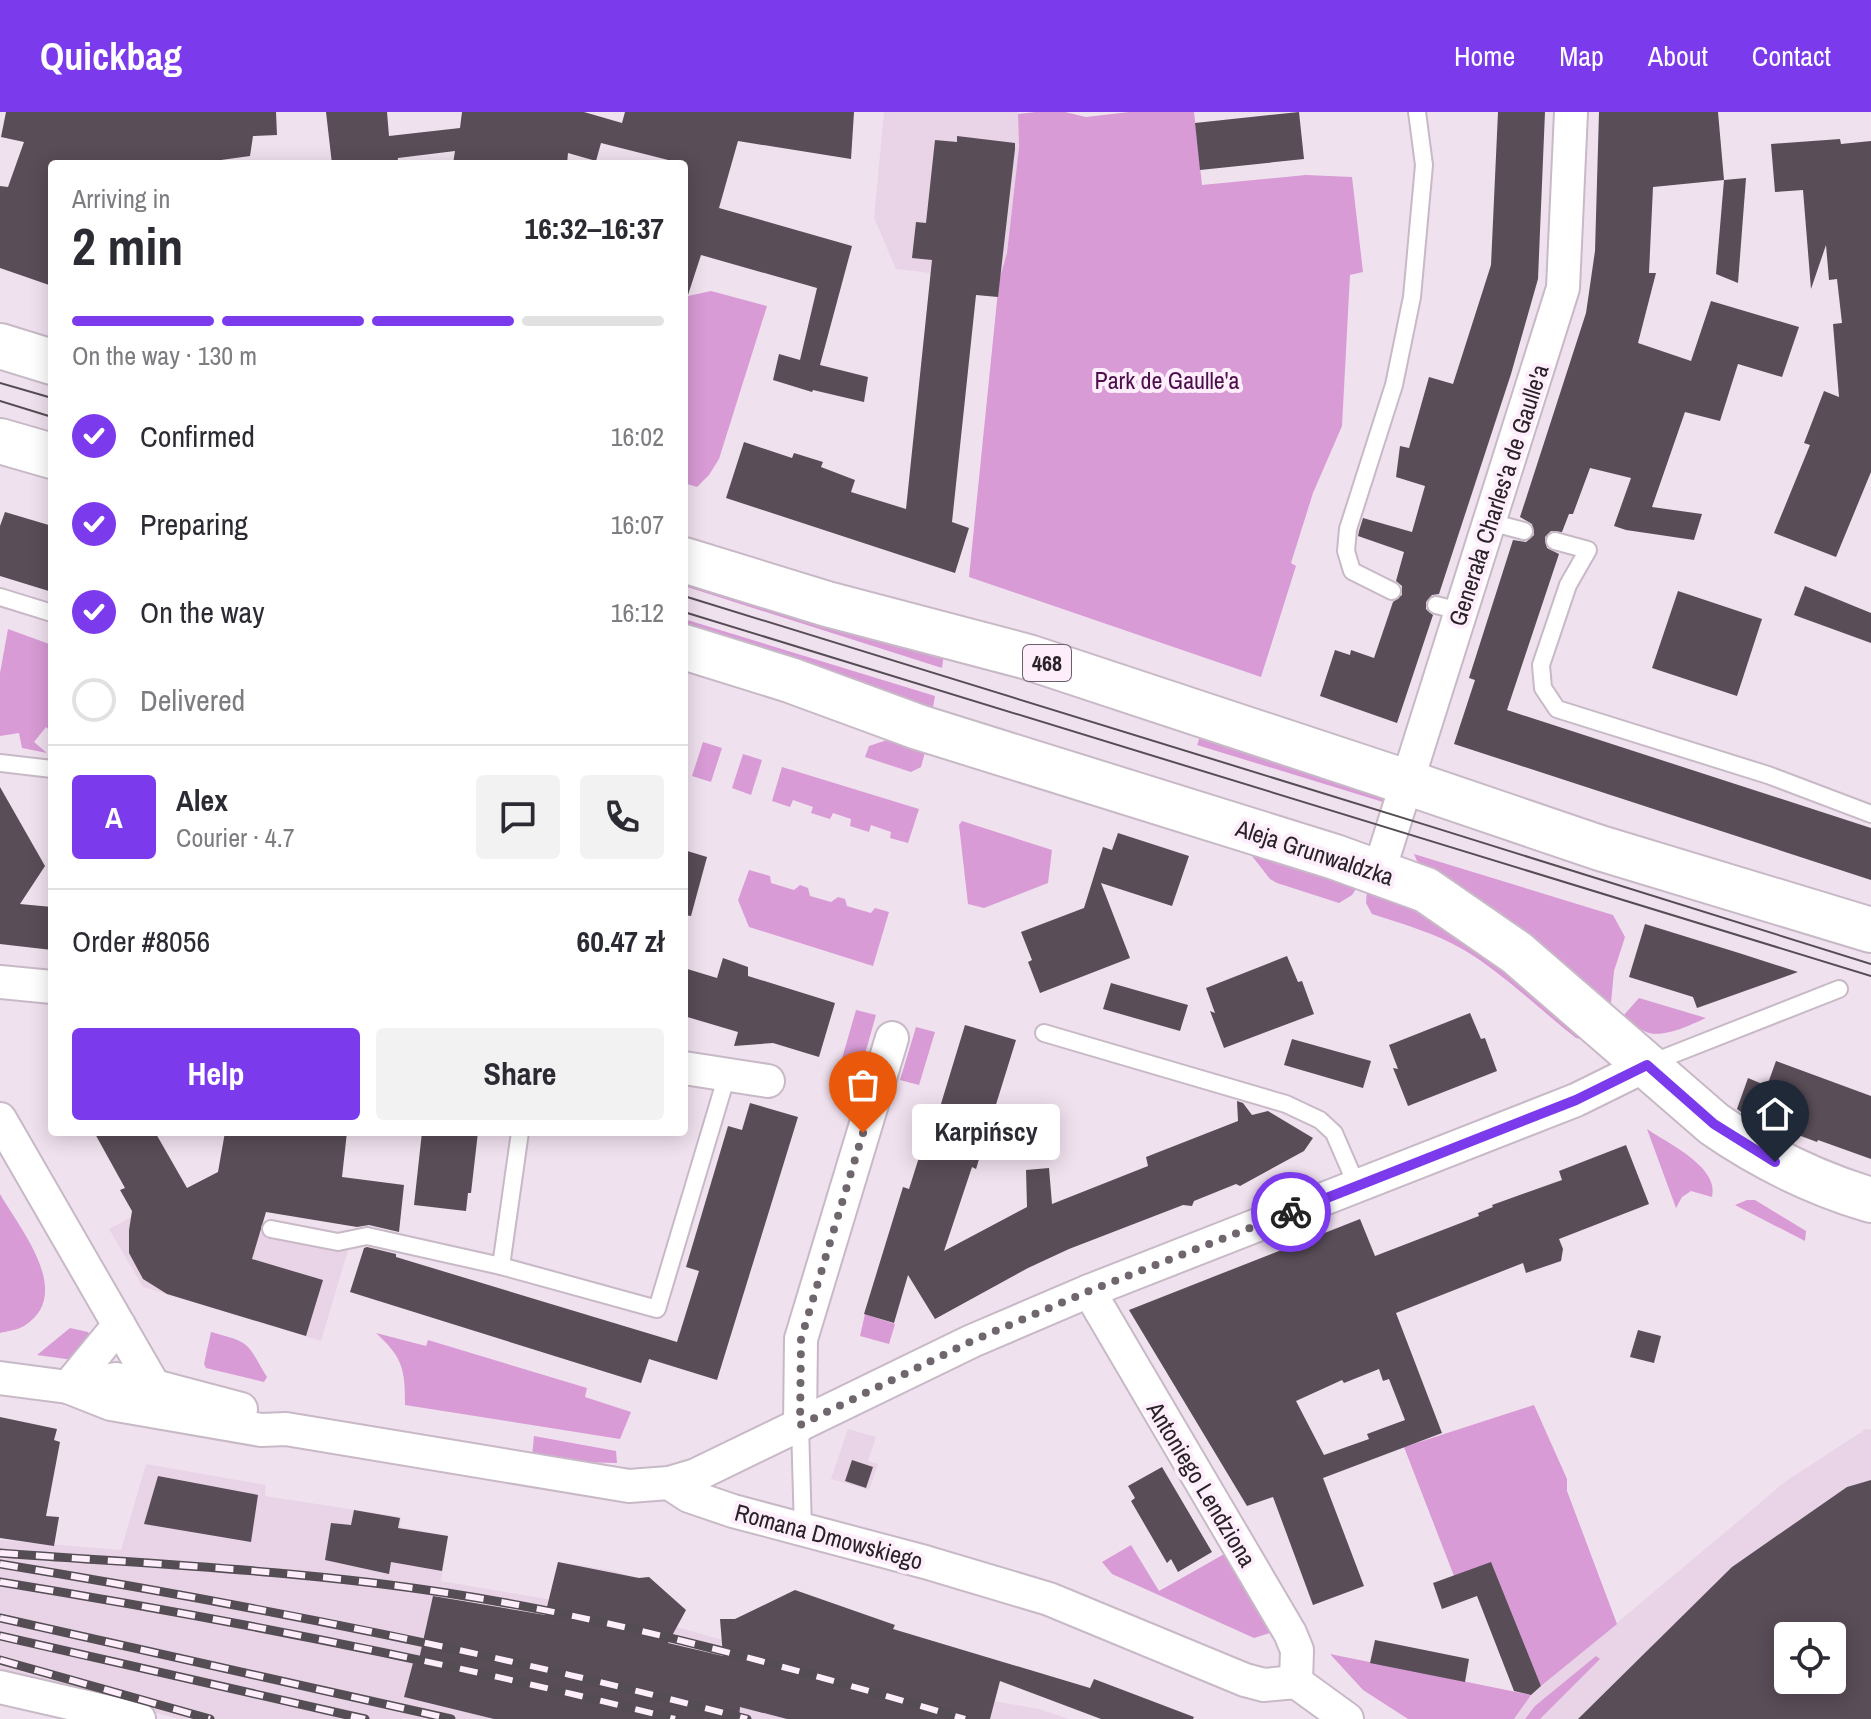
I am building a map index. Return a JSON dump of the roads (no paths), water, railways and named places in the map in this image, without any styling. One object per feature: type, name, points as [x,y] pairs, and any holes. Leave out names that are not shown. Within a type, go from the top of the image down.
[{"type":"main road","points":[[0,346],[48,361]]},
{"type":"main road","points":[[0,441],[48,455]]},
{"type":"main road","name":"468","points":[[688,561],[827,604],[1028,657],[1600,848],[1871,930]]},
{"type":"main road","name":"Aleja Grunwaldzka","points":[[688,648],[790,680],[918,727],[1379,871],[1426,890],[1517,953],[1714,1124],[1747,1147],[1819,1182],[1871,1200]]},
{"type":"street","name":"Generała Charles'a de Gaulle'a","points":[[1379,871],[1406,782],[1448,608],[1490,522],[1563,288],[1571,112]]},
{"type":"street","points":[[0,982],[48,987]]},
{"type":"street","points":[[800,1425],[801,1339],[892,1038]]},
{"type":"street","points":[[0,1378],[68,1387],[111,1404],[261,1430],[286,1429],[629,1486],[669,1483],[732,1459],[972,1341],[1089,1291],[1576,1100],[1647,1065]]},
{"type":"street","points":[[688,1069],[768,1081]]},
{"type":"street","points":[[0,1119],[154,1386]]},
{"type":"street","name":"Antoniego Lendziona","points":[[1089,1291],[1290,1633],[1297,1650],[1296,1682]]},
{"type":"street","points":[[68,1387],[119,1325]]},
{"type":"street","points":[[68,1387],[116,1379],[154,1386],[262,1415],[286,1429]]},
{"type":"street","name":"Romana Dmowskiego","points":[[669,1483],[689,1496],[1049,1599],[1245,1680],[1264,1685],[1296,1682]]},
{"type":"street","points":[[1296,1682],[1347,1719]]},
{"type":"street","points":[[0,1687],[139,1719]]},
{"type":"lane","points":[[1392,591],[1352,571],[1346,551],[1348,529],[1394,385],[1412,297],[1424,165],[1417,112]]},
{"type":"lane","points":[[1490,522],[1524,531]]},
{"type":"lane","points":[[1555,541],[1588,550],[1568,585],[1541,665],[1543,688],[1557,709],[1768,775],[1871,814]]},
{"type":"lane","points":[[0,597],[48,612]]},
{"type":"lane","points":[[0,763],[48,769]]},
{"type":"lane","points":[[1647,1065],[1839,989]]},
{"type":"lane","points":[[1044,1033],[1286,1104],[1320,1120],[1334,1133],[1357,1186]]},
{"type":"lane","points":[[271,1229],[338,1242],[367,1236],[501,1266],[657,1309],[727,1075]]},
{"type":"lane","points":[[501,1266],[519,1136]]},
{"type":"lane","points":[[800,1425],[803,1530]]},
{"type":"tram line","points":[[0,383],[48,397]]},
{"type":"tram line","points":[[0,401],[48,416]]},
{"type":"tram line","points":[[688,597],[1871,964]]},
{"type":"tram line","points":[[688,613],[1871,976]]},
{"type":"railway","points":[[0,1553],[336,1579],[513,1604],[708,1647],[965,1719]]},
{"type":"railway","points":[[0,1564],[375,1632],[562,1673],[747,1719]]},
{"type":"railway","points":[[0,1582],[339,1643],[675,1719]]},
{"type":"railway","points":[[0,1618],[451,1719]]},
{"type":"railway","points":[[0,1636],[365,1719]]},
{"type":"railway","points":[[0,1660],[210,1719]]},
{"type":"place","name":"Karpińscy","points":[[863,1133]]},
{"type":"park label","name":"Park de Gaulle'a","points":[[1167,380]]}]
